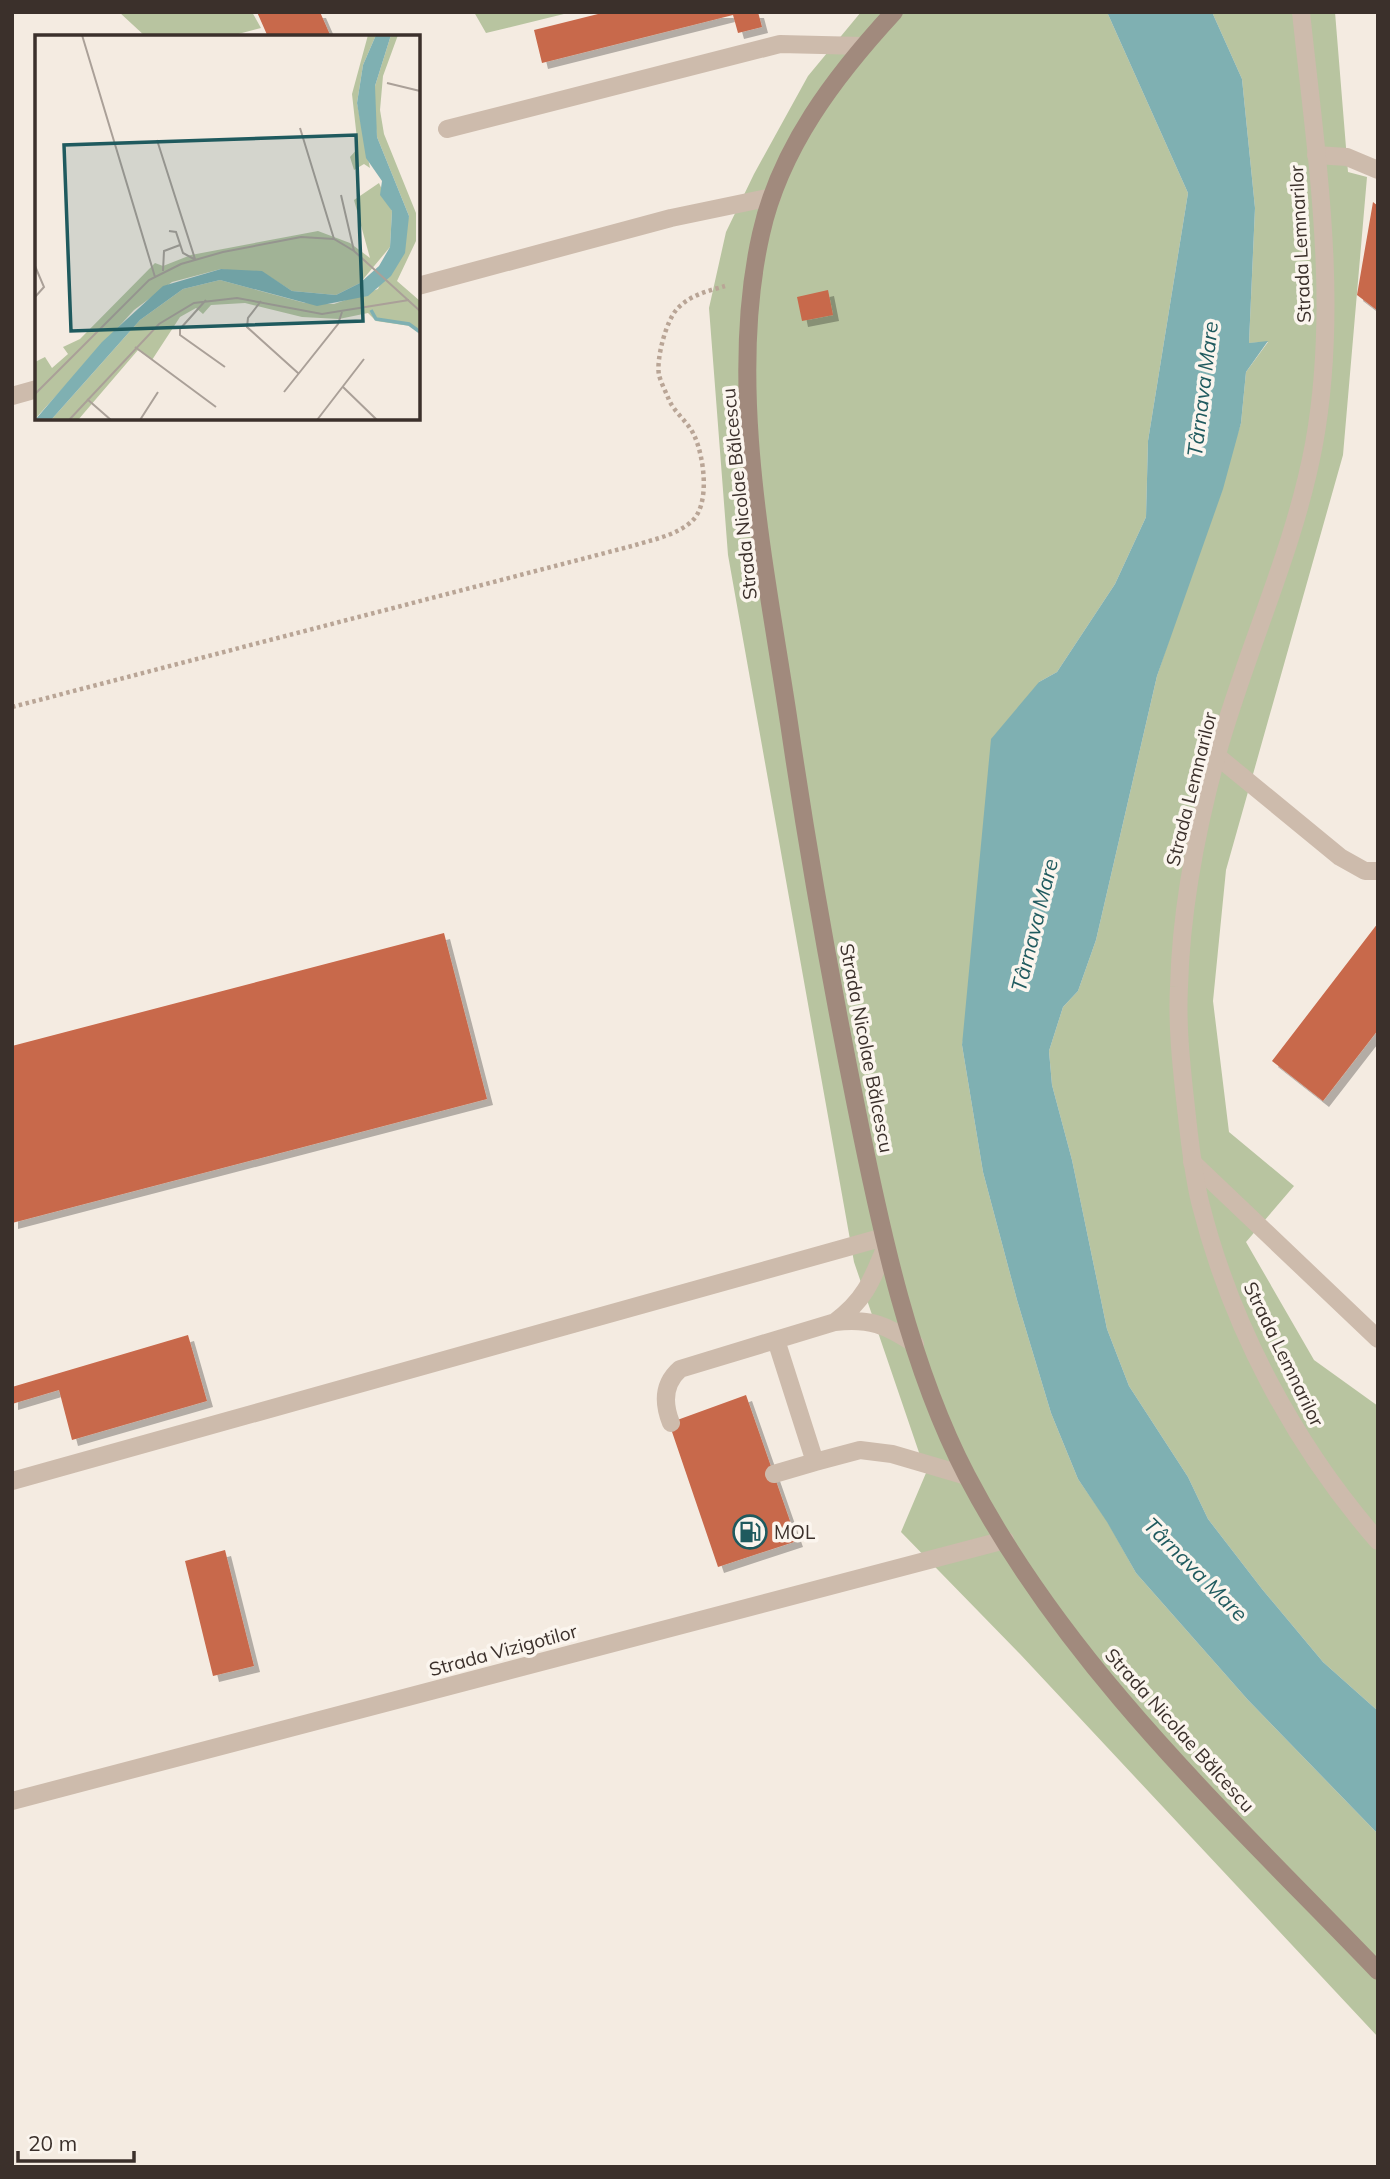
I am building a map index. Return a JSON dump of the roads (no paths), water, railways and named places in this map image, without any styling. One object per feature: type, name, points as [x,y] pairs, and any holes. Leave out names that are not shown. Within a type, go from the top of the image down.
[{"type":"main road","name":"Strada Nicolae Bălcescu","points":[[894,12],[841,72],[801,132],[772,197],[759,240],[747,352],[750,439],[799,789],[839,1024],[885,1241],[915,1344],[941,1418],[967,1476],[1032,1585],[1082,1654],[1146,1731],[1378,1971]]},
{"type":"street","name":"Strada Lemnarilor","points":[[1301,12],[1322,213],[1327,303],[1324,375],[1314,445],[1299,507],[1217,756],[1191,873],[1182,933],[1178,990],[1181,1065],[1199,1199],[1214,1252],[1238,1317],[1307,1447],[1378,1541]]},
{"type":"street","points":[[447,129],[780,44],[863,46]]},
{"type":"street","points":[[1315,155],[1347,157],[1378,170]]},
{"type":"street","points":[[420,285],[671,218],[772,197]]},
{"type":"street","points":[[12,396],[35,390]]},
{"type":"street","points":[[1217,756],[1340,857],[1365,871],[1378,871]]},
{"type":"street","points":[[1192,1162],[1378,1339]]},
{"type":"street","points":[[835,1322],[864,1295],[885,1241]]},
{"type":"street","points":[[12,1481],[885,1241]]},
{"type":"street","points":[[671,1423],[665,1398],[672,1376],[680,1369],[835,1322],[869,1321],[891,1328],[915,1344]]},
{"type":"street","points":[[776,1340],[815,1462]]},
{"type":"street","points":[[774,1474],[860,1450],[892,1454],[967,1476]]},
{"type":"street","name":"Strada Vizigotilor","points":[[12,1801],[1005,1540]]},
{"type":"water","name":"Târnava Mare","points":[[1107,12],[1212,12],[1242,79],[1255,208],[1249,343],[1268,341],[1246,372],[1241,423],[1223,489],[1157,676],[1096,940],[1078,991],[1063,1007],[1049,1051],[1052,1085],[1072,1160],[1107,1329],[1129,1386],[1188,1477],[1208,1519],[1323,1662],[1378,1711],[1378,1834],[1248,1700],[1136,1573],[1107,1522],[1078,1479],[1051,1413],[1017,1300],[983,1172],[962,1045],[991,739],[1039,682],[1057,672],[1115,584],[1146,517],[1148,441],[1188,193]]},
{"type":"place","name":"MOL","points":[[750,1532]]}]
